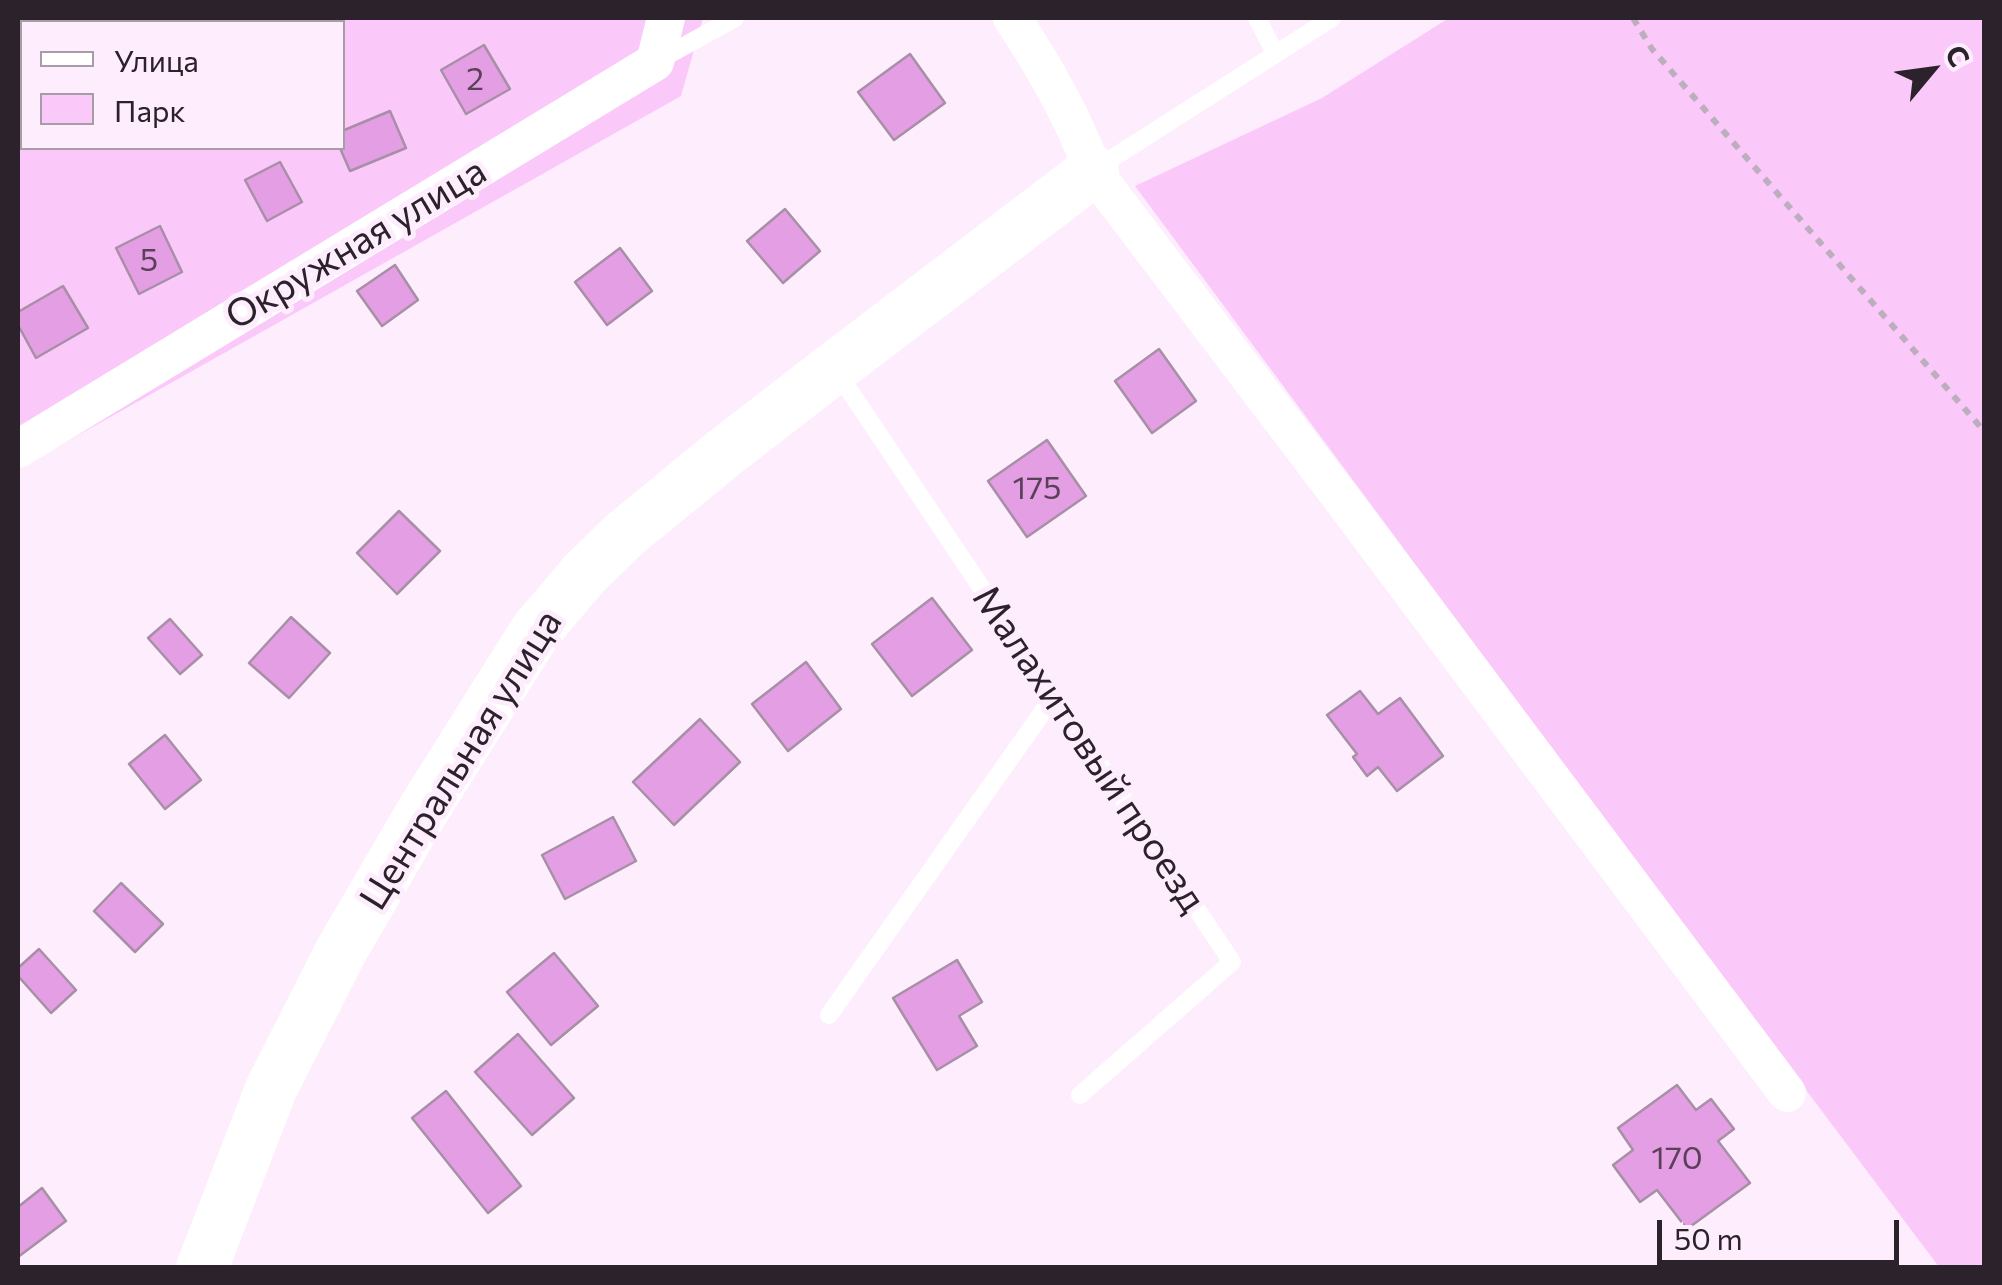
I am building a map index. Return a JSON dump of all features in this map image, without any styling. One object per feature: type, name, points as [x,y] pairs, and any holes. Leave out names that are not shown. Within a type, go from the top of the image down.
[{"type":"street","points":[[655,62],[666,18]]},
{"type":"street","points":[[1012,18],[1060,97],[1092,171],[1788,1094]]},
{"type":"street","name":"Окружная улица","points":[[18,449],[655,62]]},
{"type":"street","name":"Центральная улица","points":[[202,1268],[271,1089],[341,951],[422,812],[535,632],[584,574],[624,536],[724,453],[1092,171]]},
{"type":"lane","points":[[655,62],[735,18]]},
{"type":"lane","points":[[1257,18],[1275,53]]},
{"type":"lane","points":[[1092,171],[1332,18]]},
{"type":"lane","name":"Малахитовый проезд","points":[[834,368],[1232,962],[1080,1095]]},
{"type":"lane","points":[[829,1015],[1054,696]]},
{"type":"path","points":[[1633,18],[1652,49],[1984,431]]},
{"type":"green space","points":[[18,18],[703,18],[681,96],[18,469]]},
{"type":"green space","points":[[1449,18],[1984,18],[1984,1267],[1939,1267],[1135,186],[1322,98]]},
{"type":"building","points":[[114,18],[168,18],[164,20]]},
{"type":"building","points":[[20,38],[20,73],[18,69]]},
{"type":"building","points":[[484,45],[510,89],[466,114],[441,70]]},
{"type":"building","points":[[910,54],[945,103],[894,140],[858,92]]},
{"type":"building","points":[[390,111],[406,148],[350,171],[341,150],[345,150],[345,130]]},
{"type":"building","points":[[280,162],[302,202],[267,221],[245,180]]},
{"type":"building","points":[[785,209],[820,251],[783,283],[747,241]]},
{"type":"building","points":[[160,226],[182,272],[139,294],[116,248]]},
{"type":"building","points":[[620,248],[652,291],[607,325],[575,282]]},
{"type":"building","points":[[395,265],[418,300],[382,326],[357,291]]},
{"type":"building","points":[[63,286],[88,328],[36,358],[18,325],[18,312]]},
{"type":"building","points":[[1159,349],[1196,401],[1152,433],[1115,381]]},
{"type":"building","points":[[1047,440],[1086,496],[1027,537],[988,481]]},
{"type":"building","points":[[399,511],[440,551],[397,594],[357,553]]},
{"type":"building","points":[[932,598],[972,650],[912,696],[872,644]]},
{"type":"building","points":[[291,617],[330,653],[289,698],[249,663]]},
{"type":"building","points":[[170,619],[202,655],[180,674],[148,638]]},
{"type":"building","points":[[806,662],[841,709],[788,751],[752,704]]},
{"type":"building","points":[[1360,691],[1378,714],[1400,698],[1443,756],[1397,791],[1378,767],[1367,776],[1353,757],[1357,754],[1327,715]]},
{"type":"building","points":[[700,719],[740,762],[674,825],[633,782]]},
{"type":"building","points":[[165,735],[201,780],[165,809],[129,764]]},
{"type":"building","points":[[613,817],[636,861],[565,899],[542,855]]},
{"type":"building","points":[[121,883],[163,924],[135,952],[94,911]]},
{"type":"building","points":[[39,949],[76,990],[51,1013],[18,976],[18,968]]},
{"type":"building","points":[[554,953],[598,1006],[551,1045],[507,992]]},
{"type":"building","points":[[957,960],[982,1002],[959,1016],[977,1046],[937,1070],[893,998]]},
{"type":"building","points":[[518,1034],[574,1098],[532,1135],[475,1072]]},
{"type":"building","points":[[1677,1085],[1696,1110],[1711,1099],[1734,1129],[1718,1141],[1750,1183],[1687,1229],[1657,1190],[1640,1202],[1613,1165],[1633,1150],[1618,1128]]},
{"type":"building","points":[[446,1091],[521,1186],[488,1213],[412,1118]]},
{"type":"building","points":[[42,1188],[66,1221],[18,1257],[18,1207]]}]
